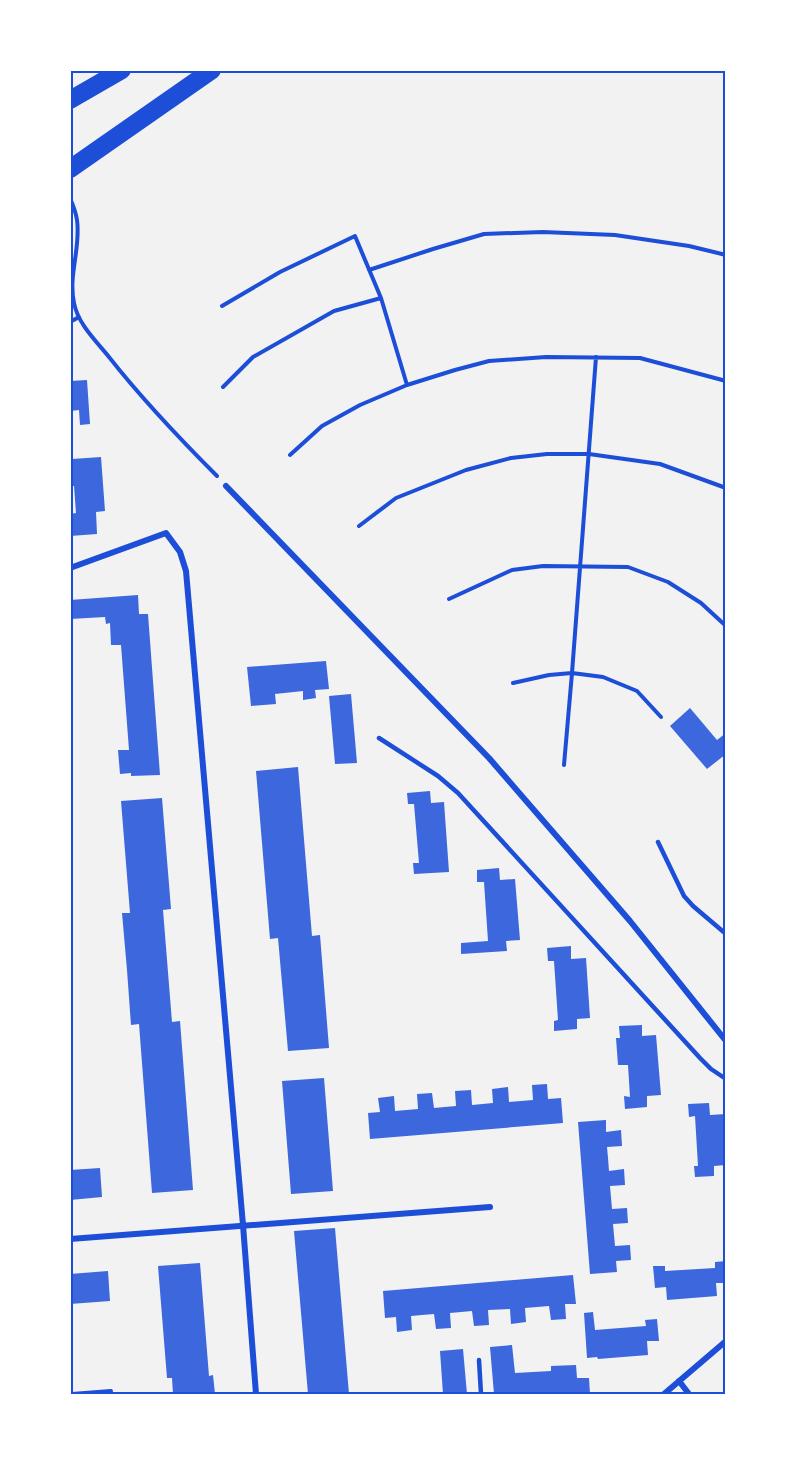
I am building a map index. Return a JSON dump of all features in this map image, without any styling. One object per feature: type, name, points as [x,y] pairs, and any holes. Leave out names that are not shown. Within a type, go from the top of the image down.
[{"type":"highway","points":[[70,100],[122,70]]},
{"type":"highway","points":[[70,169],[212,70]]},
{"type":"street","points":[[226,486],[489,758],[630,921],[726,1041]]},
{"type":"street","points":[[70,568],[166,533],[180,552],[186,571],[256,1395]]},
{"type":"street","points":[[70,1239],[490,1207]]},
{"type":"street","points":[[664,1395],[726,1341]]},
{"type":"street","points":[[680,1381],[689,1395]]},
{"type":"lane","points":[[379,738],[438,776],[458,793],[700,1058],[726,1079]]},
{"type":"lane","points":[[657,842],[684,896],[726,934]]},
{"type":"lane","points":[[479,1360],[481,1395]]},
{"type":"path","points":[[70,198],[77,221],[72,279],[74,304],[79,317],[87,330],[160,418],[226,486]]},
{"type":"path","points":[[369,270],[484,234],[531,232],[615,235],[689,246],[726,255]]},
{"type":"path","points":[[222,306],[280,272],[355,236],[381,298],[407,385]]},
{"type":"path","points":[[223,387],[253,357],[334,310],[381,298]]},
{"type":"path","points":[[70,322],[79,317]]},
{"type":"path","points":[[290,455],[322,426],[360,405],[407,385],[489,361],[546,357],[640,358],[726,381]]},
{"type":"path","points":[[564,765],[596,357]]},
{"type":"path","points":[[359,526],[396,498],[466,470],[511,458],[547,454],[589,454],[660,464],[726,488]]},
{"type":"path","points":[[449,599],[512,570],[543,566],[628,567],[668,582],[700,603],[726,626]]},
{"type":"path","points":[[513,683],[549,675],[572,673],[603,677],[637,692],[661,717]]},
{"type":"path","points":[[72,1395],[111,1391]]},
{"type":"building","points":[[87,380],[90,424],[80,425],[79,410],[70,411],[70,381]]},
{"type":"building","points":[[101,457],[105,511],[96,512],[97,534],[70,536],[70,514],[76,513],[74,486],[70,486],[70,474],[73,474],[72,459]]},
{"type":"building","points":[[138,595],[139,614],[148,614],[160,775],[120,774],[118,750],[129,750],[121,645],[111,645],[110,623],[106,624],[105,617],[70,619],[70,600]]},
{"type":"building","points":[[326,661],[329,689],[315,690],[316,698],[303,700],[303,691],[275,694],[276,704],[251,706],[247,667]]},
{"type":"building","points":[[351,694],[357,763],[335,764],[329,696]]},
{"type":"building","points":[[690,708],[717,740],[726,733],[726,754],[707,769],[670,726]]},
{"type":"building","points":[[298,767],[312,936],[320,935],[329,1048],[288,1051],[278,938],[270,939],[256,771]]},
{"type":"building","points":[[430,791],[431,803],[444,802],[449,872],[414,874],[413,863],[419,863],[414,804],[408,804],[407,793]]},
{"type":"building","points":[[162,798],[171,909],[163,910],[172,1022],[180,1021],[193,1190],[152,1193],[139,1024],[131,1025],[122,913],[130,913],[121,801]]},
{"type":"building","points":[[499,868],[500,880],[515,879],[520,940],[506,941],[507,951],[461,954],[461,943],[488,941],[484,882],[477,882],[477,870]]},
{"type":"building","points":[[571,946],[571,959],[586,958],[590,1018],[577,1019],[577,1029],[554,1031],[554,1021],[558,1020],[554,961],[548,961],[547,948]]},
{"type":"building","points":[[642,1025],[642,1036],[656,1035],[661,1095],[647,1096],[647,1107],[625,1109],[624,1096],[630,1097],[628,1065],[618,1065],[616,1038],[620,1038],[619,1026]]},
{"type":"building","points":[[324,1078],[333,1191],[291,1194],[282,1081]]},
{"type":"building","points":[[547,1084],[548,1099],[561,1098],[563,1123],[370,1139],[368,1113],[380,1112],[378,1098],[394,1096],[395,1111],[418,1109],[417,1094],[432,1093],[434,1108],[456,1106],[455,1091],[471,1090],[472,1105],[493,1103],[492,1089],[508,1087],[509,1102],[533,1100],[532,1085]]},
{"type":"building","points":[[709,1103],[710,1115],[726,1114],[726,1165],[714,1166],[714,1176],[695,1177],[694,1166],[698,1166],[695,1116],[689,1117],[688,1104]]},
{"type":"building","points":[[606,1120],[606,1132],[621,1130],[622,1146],[607,1147],[609,1171],[624,1169],[625,1185],[610,1186],[612,1209],[627,1208],[628,1223],[613,1224],[615,1246],[630,1245],[631,1260],[616,1261],[617,1272],[590,1274],[578,1122]]},
{"type":"building","points":[[100,1168],[102,1197],[70,1200],[70,1170]]},
{"type":"building","points":[[335,1228],[349,1394],[308,1394],[294,1231]]},
{"type":"building","points":[[726,1261],[726,1283],[716,1283],[717,1296],[667,1300],[666,1287],[655,1288],[653,1266],[665,1266],[665,1271],[715,1268],[715,1262]]},
{"type":"building","points":[[200,1263],[209,1376],[213,1375],[215,1394],[173,1394],[172,1378],[167,1378],[158,1266]]},
{"type":"building","points":[[108,1271],[110,1301],[70,1304],[70,1274]]},
{"type":"building","points":[[573,1275],[576,1304],[565,1304],[566,1319],[551,1320],[549,1306],[525,1308],[526,1322],[511,1324],[510,1309],[488,1310],[489,1325],[474,1326],[472,1311],[450,1313],[451,1328],[436,1329],[434,1314],[411,1316],[412,1330],[397,1332],[396,1317],[385,1318],[383,1291]]},
{"type":"building","points":[[593,1312],[595,1330],[646,1326],[645,1320],[657,1319],[659,1341],[647,1341],[648,1355],[587,1358],[584,1313]]},
{"type":"building","points":[[512,1345],[515,1373],[551,1371],[551,1366],[576,1365],[577,1378],[589,1378],[590,1394],[494,1394],[490,1347]]},
{"type":"building","points":[[463,1349],[467,1394],[443,1394],[440,1351]]}]
